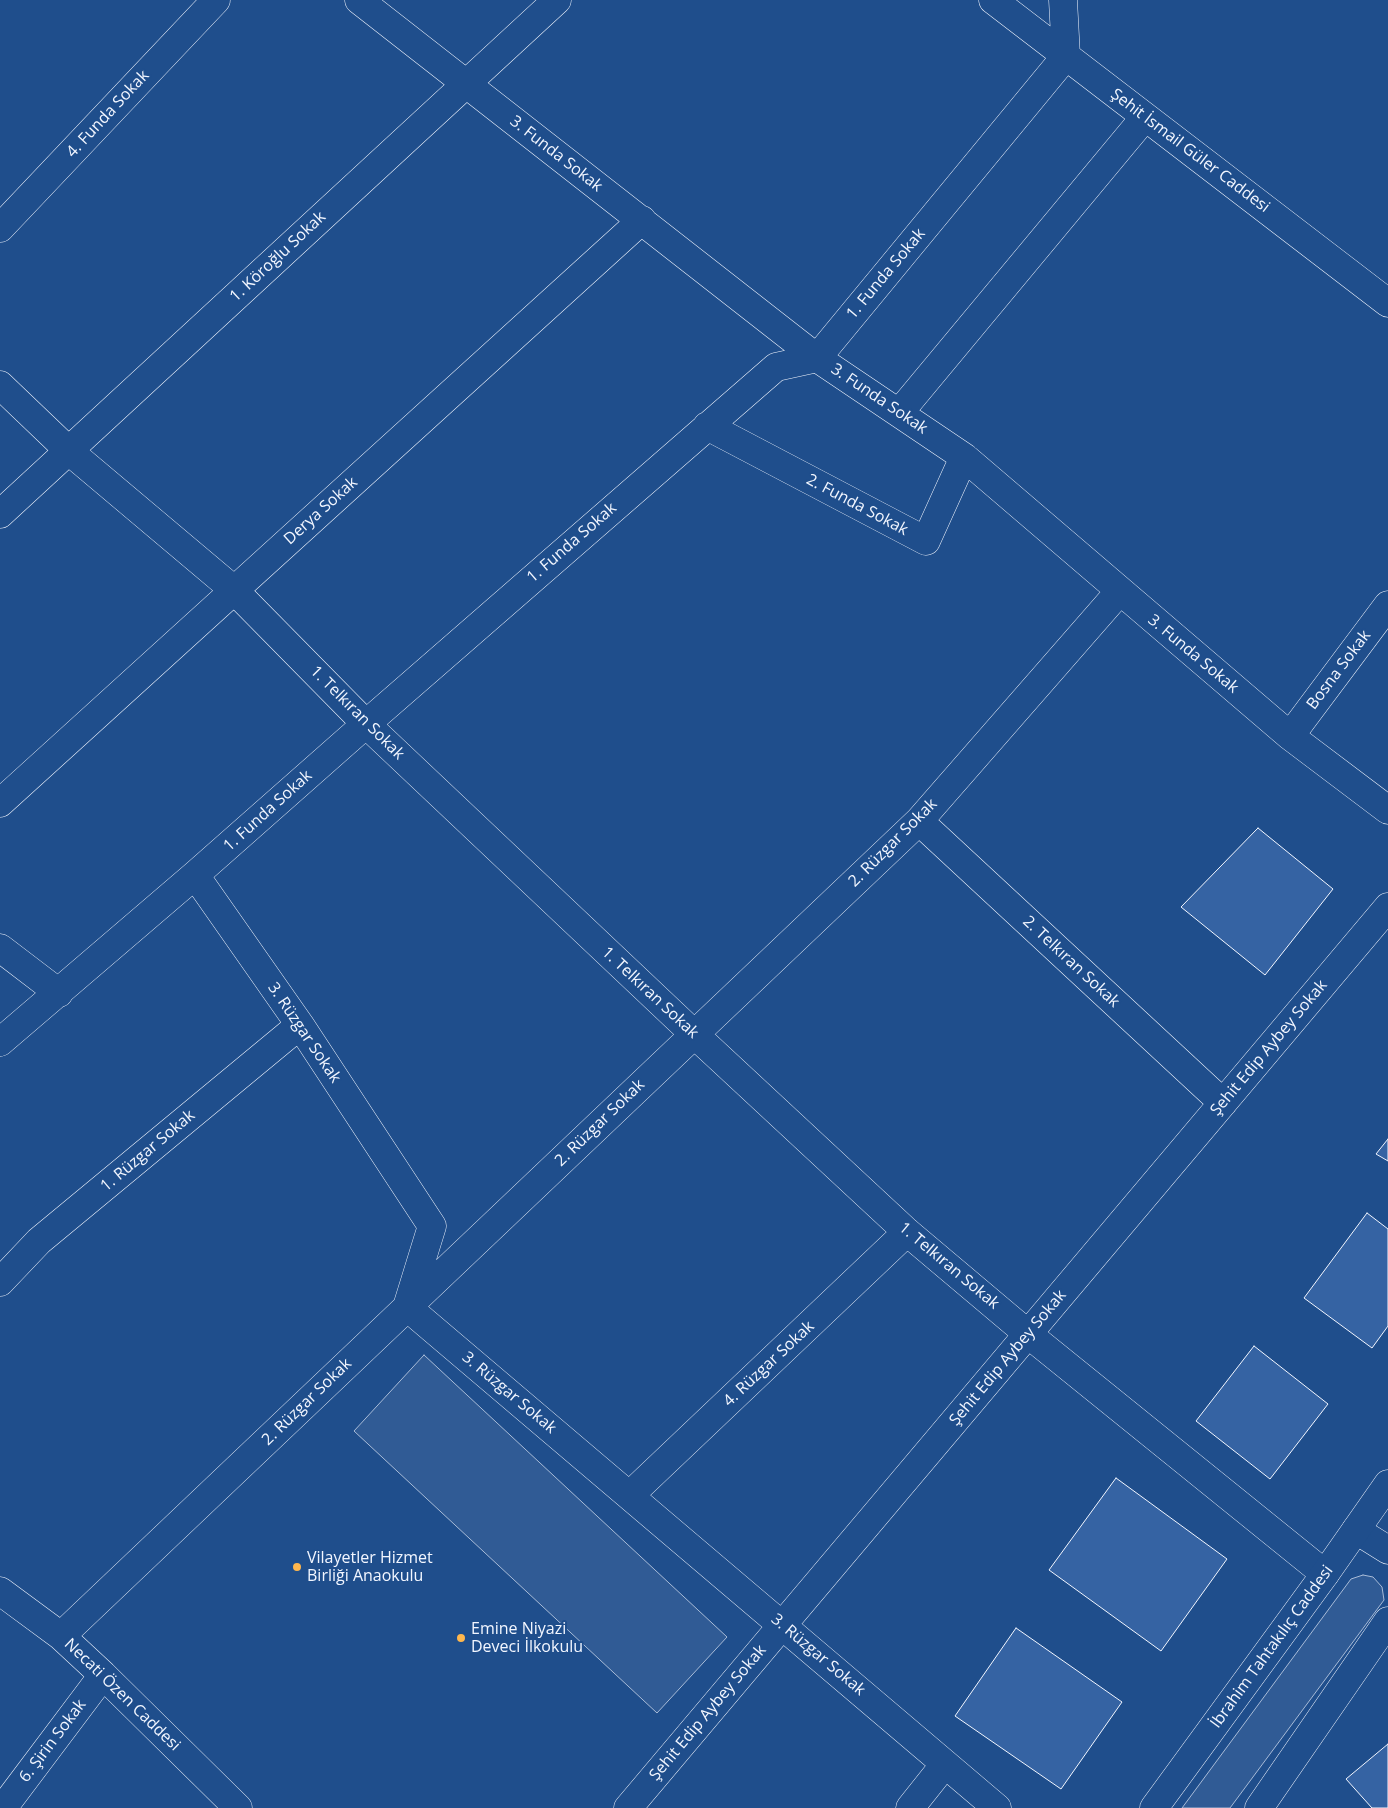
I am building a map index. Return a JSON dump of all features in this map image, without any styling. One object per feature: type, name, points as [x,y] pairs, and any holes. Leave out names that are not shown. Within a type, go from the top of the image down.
[{"type":"street","name":"4. Funda Sokak","points":[[0,228],[216,0]]},
{"type":"street","name":"3. Funda Sokak","points":[[359,0],[817,358],[964,457],[1290,736],[1388,810]]},
{"type":"street","name":"1. Köroğlu Sokak","points":[[0,514],[557,0]]},
{"type":"street","name":"Şehit İsmail Güler Caddesi","points":[[993,0],[1388,303]]},
{"type":"street","points":[[1063,0],[1066,56]]},
{"type":"street","name":"1. Funda Sokak","points":[[0,1042],[196,875],[706,426],[776,367],[817,358],[1066,56]]},
{"type":"street","points":[[899,413],[1145,117]]},
{"type":"street","name":"Derya Sokak","points":[[0,803],[642,220]]},
{"type":"street","name":"1. Telkıran Sokak","points":[[0,385],[69,451],[234,590],[366,724],[694,1034],[908,1232],[1028,1334],[1325,1574]]},
{"type":"street","name":"2. Funda Sokak","points":[[706,426],[926,541],[964,457]]},
{"type":"street","name":"2. Rüzgar Sokak","points":[[61,1636],[919,820],[1120,592]]},
{"type":"street","name":"Bosna Sokak","points":[[1290,736],[1388,605]]},
{"type":"street","name":"2. Telkıran Sokak","points":[[919,820],[1222,1104]]},
{"type":"street","name":"3. Rüzgar Sokak","points":[[196,875],[300,1025],[432,1226],[407,1306],[997,1808]]},
{"type":"street","name":"Şehit Edip Aybey Sokak","points":[[628,1808],[1388,907]]},
{"type":"street","points":[[0,948],[59,993]]},
{"type":"street","name":"1. Rüzgar Sokak","points":[[0,1282],[39,1241],[300,1025]]},
{"type":"street","name":"4. Rüzgar Sokak","points":[[630,1495],[908,1232]]},
{"type":"street","name":"İbrahim Tahtakılıç Caddesi","points":[[1154,1808],[1325,1574],[1388,1484]]},
{"type":"street","points":[[1356,1530],[1388,1550]]},
{"type":"street","name":"Necati Özen Caddesi","points":[[0,1591],[61,1636],[104,1675],[238,1808]]},
{"type":"street","points":[[1259,1808],[1388,1621]]},
{"type":"street","name":"6. Şirin Sokak","points":[[3,1808],[104,1675]]},
{"type":"street","points":[[910,1808],[945,1764]]},
{"type":"shaded area","points":[[424,1355],[727,1637],[657,1713],[354,1431]]},
{"type":"shaded area","points":[[1363,1575],[1373,1577],[1382,1587],[1384,1600],[1230,1808],[1182,1808],[1351,1579]]},
{"type":"building","points":[[1258,828],[1333,889],[1265,975],[1181,907]]},
{"type":"building","points":[[1388,1139],[1388,1161],[1376,1154]]},
{"type":"building","points":[[1367,1213],[1388,1229],[1388,1326],[1372,1348],[1304,1298]]},
{"type":"building","points":[[1254,1346],[1328,1404],[1270,1479],[1196,1421]]},
{"type":"building","points":[[1116,1478],[1227,1559],[1161,1651],[1049,1570]]},
{"type":"building","points":[[1016,1628],[1122,1702],[1061,1789],[955,1716]]},
{"type":"building","points":[[1388,1744],[1388,1808],[1372,1808],[1346,1779]]},
{"type":"place","name":"Vilayetler Hizmet Birliği Anaokulu","points":[[297,1567]]},
{"type":"place","name":"Emine Niyazi Deveci İlkokulu","points":[[461,1638]]}]
